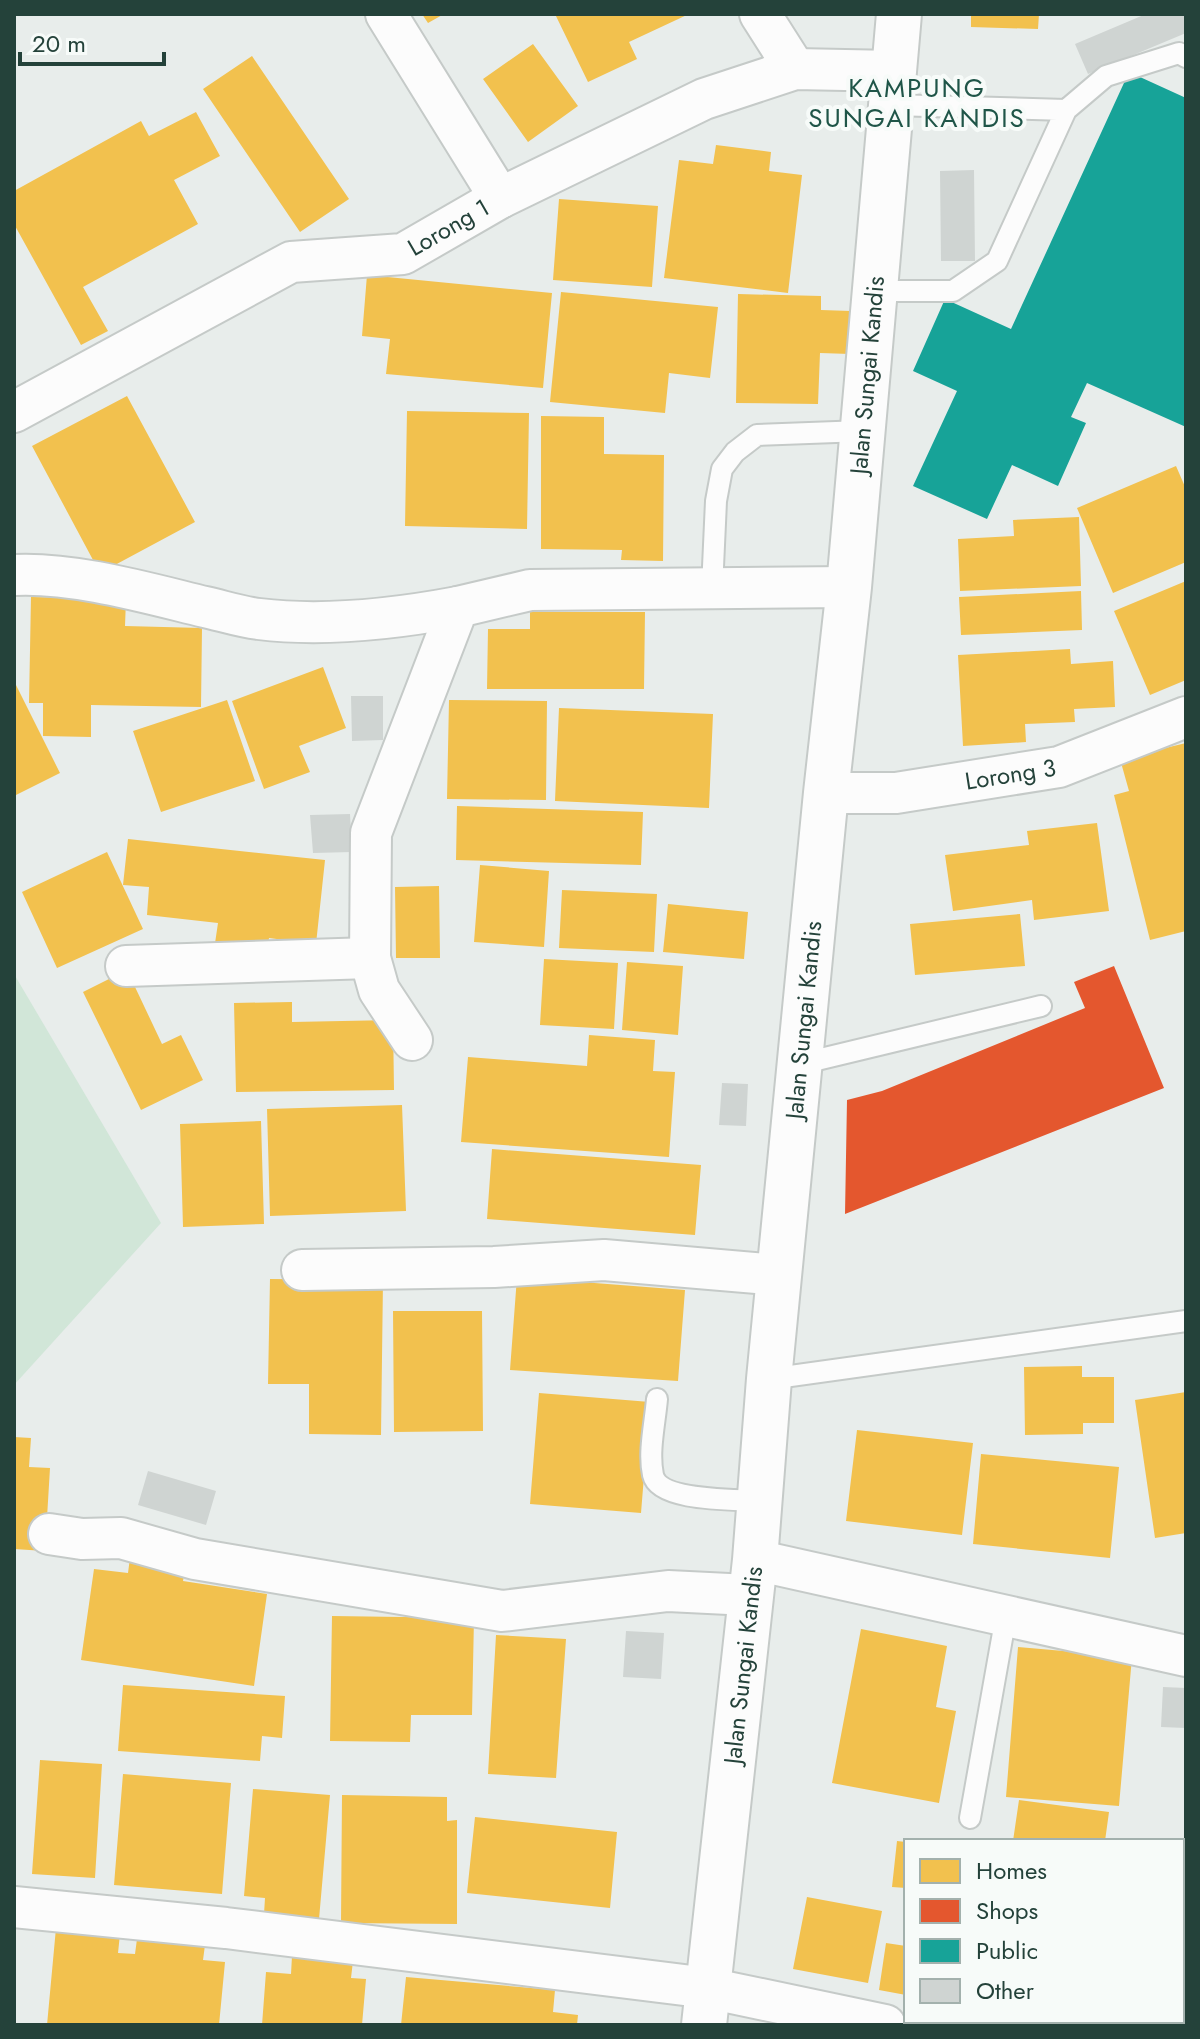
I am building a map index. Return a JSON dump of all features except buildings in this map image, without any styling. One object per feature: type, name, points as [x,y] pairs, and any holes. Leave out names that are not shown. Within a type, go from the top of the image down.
[{"type":"street","points":[[386,14],[500,198]]},
{"type":"street","points":[[760,14],[795,69]]},
{"type":"street","name":"Jalan Sungai Kandis","points":[[706,2006],[752,1578],[826,793],[849,587],[899,14]]},
{"type":"street","name":"Lorong 1","points":[[14,412],[291,262],[403,254],[500,198],[704,99],[795,69],[893,88]]},
{"type":"street","points":[[14,575],[36,574],[136,590],[258,619],[336,621],[415,615],[530,590],[849,587]]},
{"type":"street","points":[[412,1040],[379,990],[370,958],[371,833],[458,607]]},
{"type":"street","name":"Lorong 3","points":[[826,793],[896,793],[1059,767],[1186,717]]},
{"type":"street","points":[[126,966],[370,958]]},
{"type":"street","points":[[302,1270],[480,1267],[604,1260],[779,1275]]},
{"type":"street","points":[[49,1534],[82,1539],[121,1538],[195,1559],[502,1611],[752,1578],[1006,1616],[1186,1656]]},
{"type":"street","points":[[14,1907],[226,1928],[706,2006],[885,2025]]},
{"type":"lane","points":[[875,291],[953,291],[997,261],[1066,110],[1106,76],[1179,53],[1186,57]]},
{"type":"lane","points":[[893,88],[1066,110]]},
{"type":"lane","points":[[712,589],[716,501],[722,469],[735,452],[757,435],[863,431]]},
{"type":"lane","points":[[800,1064],[1041,1006]]},
{"type":"lane","points":[[769,1379],[1186,1321]]},
{"type":"lane","points":[[657,1399],[652,1455],[653,1478],[659,1486],[683,1495],[759,1501]]},
{"type":"lane","points":[[970,1818],[1006,1616]]},
{"type":"green space","points":[[14,974],[161,1223],[14,1385]]},
{"type":"district","name":"KAMPUNG SUNGAI KANDIS","points":[[917,103]]}]
